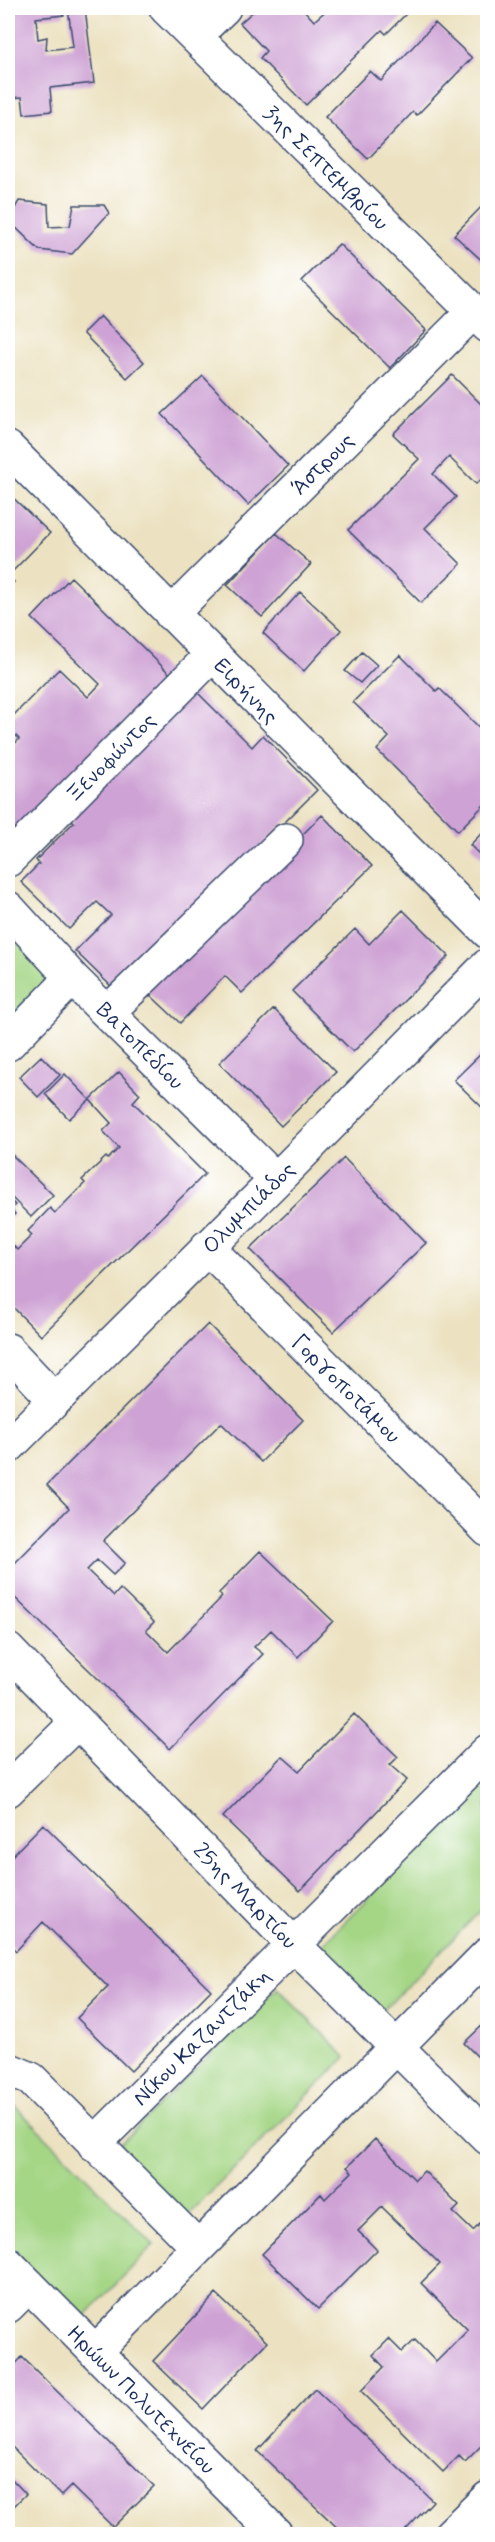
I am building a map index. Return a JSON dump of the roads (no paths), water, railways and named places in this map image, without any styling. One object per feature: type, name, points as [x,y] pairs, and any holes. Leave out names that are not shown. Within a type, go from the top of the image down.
[{"type":"street","name":"3ης Σεπτεμβρίου","points":[[166,8],[480,319]]},
{"type":"street","points":[[195,36],[224,8]]},
{"type":"street","name":"Άστρους","points":[[171,614],[480,319]]},
{"type":"street","name":"Ειρήνης","points":[[8,448],[488,932]]},
{"type":"street","name":"Ξενοφώντος","points":[[8,860],[212,655]]},
{"type":"street","points":[[108,1012],[286,840]]},
{"type":"street","name":"Βατοπεδίου","points":[[8,908],[72,978],[276,1180]]},
{"type":"street","name":"Ολυμπιάδος","points":[[8,1447],[276,1180],[488,964]]},
{"type":"street","points":[[8,1044],[72,978]]},
{"type":"street","name":"Γοργοποτάμου","points":[[207,1247],[488,1530]]},
{"type":"street","points":[[8,1350],[55,1400]]},
{"type":"street","name":"25ης Μαρτίου","points":[[8,1650],[293,1944],[488,2138]]},
{"type":"street","points":[[8,1790],[77,1722]]},
{"type":"street","name":"Νίκου Καζαντζάκη","points":[[94,2144],[488,1751]]},
{"type":"street","points":[[95,2352],[488,1954]]},
{"type":"street","points":[[8,2072],[12,2071],[31,2079],[198,2247]]},
{"type":"street","name":"Ηρώων Πολυτεχνείου","points":[[15,2285],[95,2352],[276,2535]]},
{"type":"street","points":[[451,2535],[488,2498]]}]
